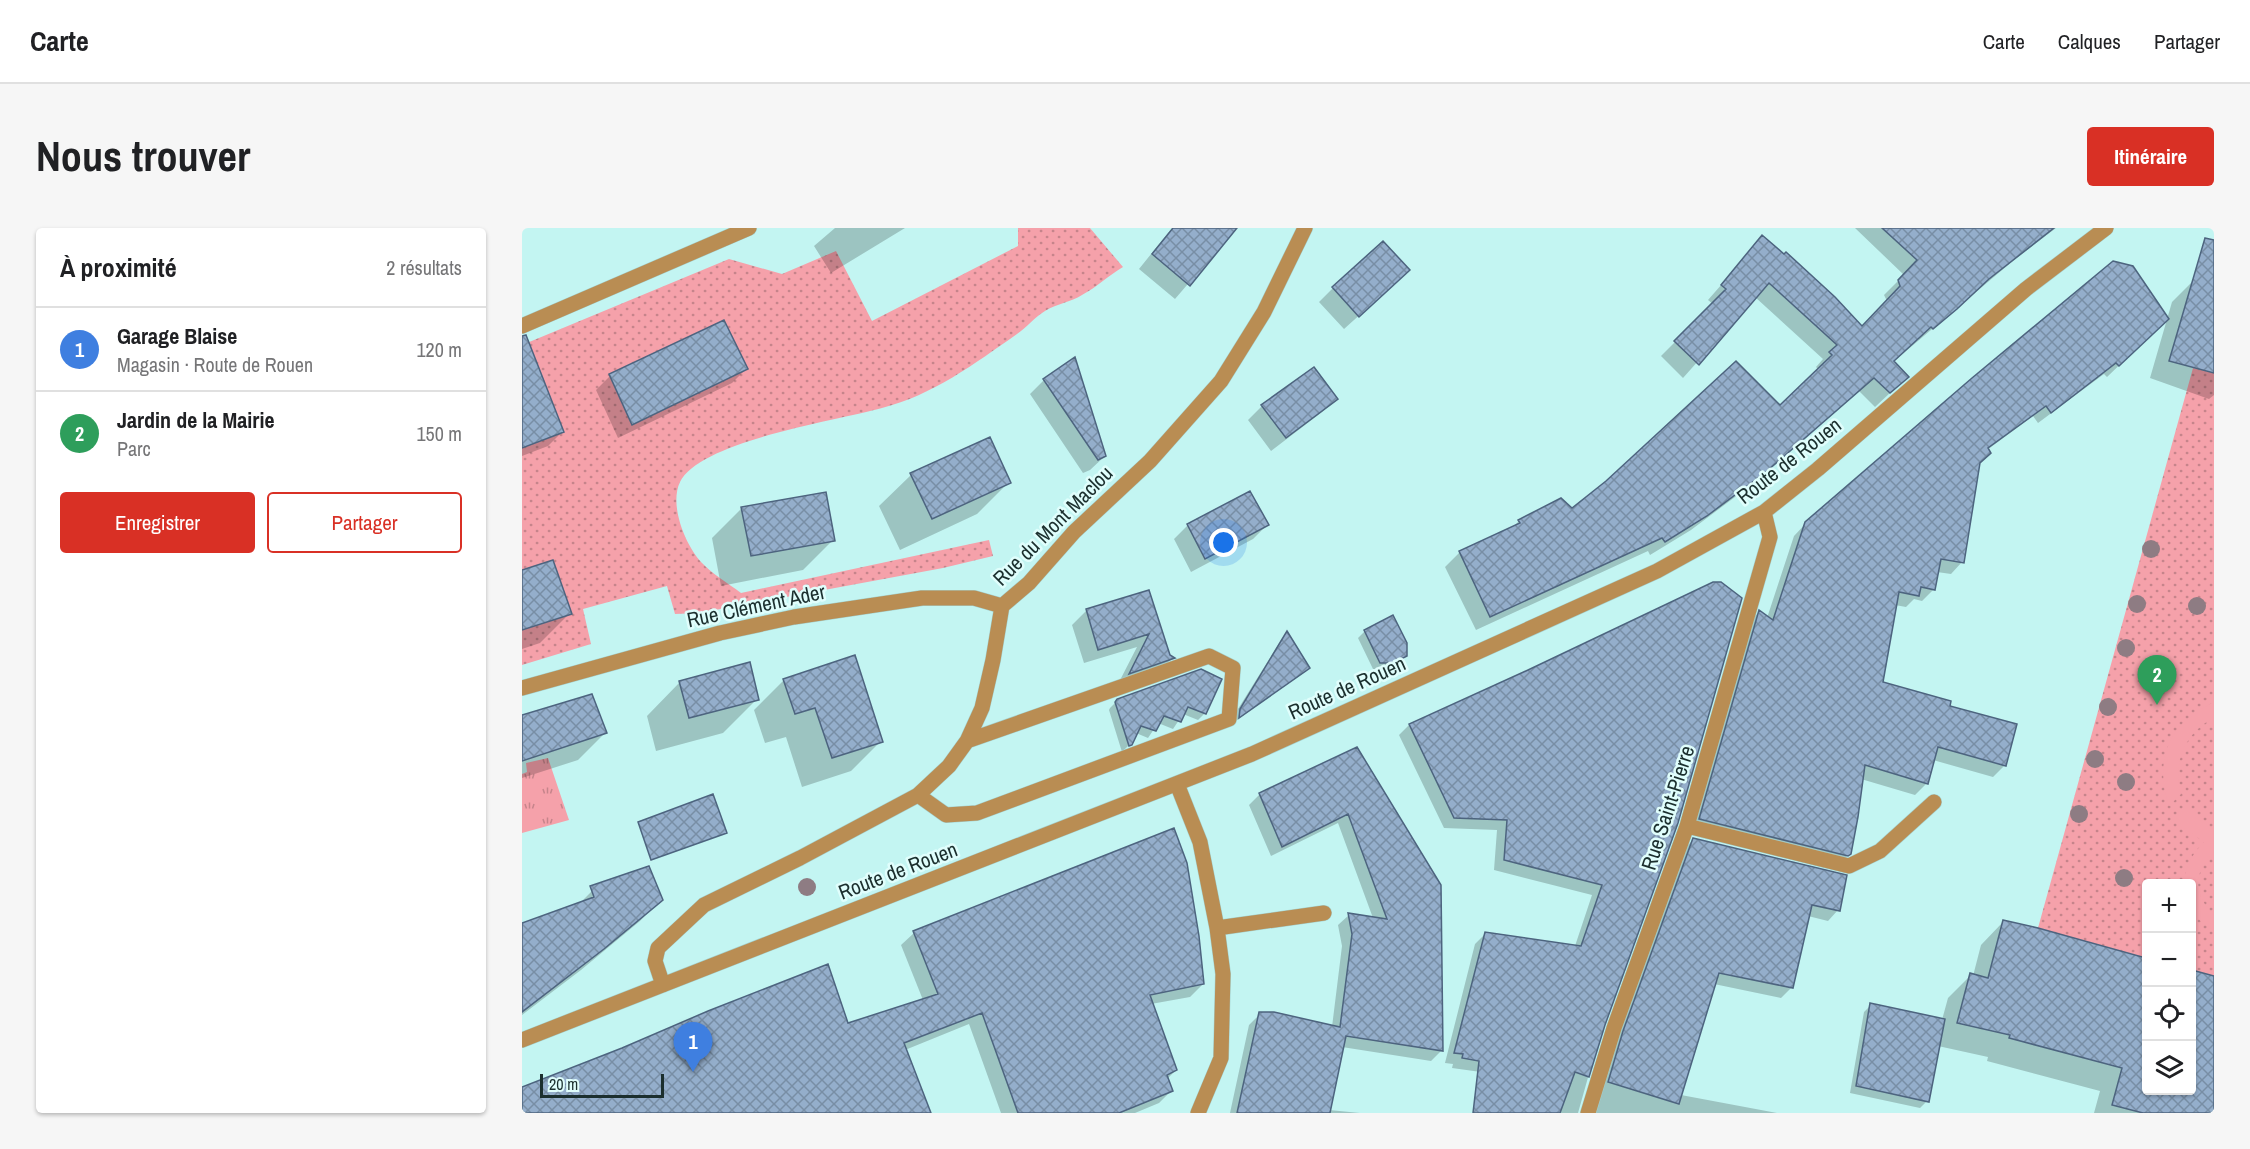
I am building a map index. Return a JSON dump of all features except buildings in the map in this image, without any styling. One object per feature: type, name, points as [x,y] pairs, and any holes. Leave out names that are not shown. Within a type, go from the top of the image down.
[{"type":"street","points":[[522,326],[748,228]]},
{"type":"street","name":"Rue du Mont Maclou","points":[[663,986],[655,961],[658,948],[704,905],[800,858],[918,795],[950,766],[967,741],[982,708],[1002,606],[1029,583],[1074,532],[1150,461],[1221,381],[1264,312],[1305,228]]},
{"type":"street","name":"Route de Rouen","points":[[522,1040],[1177,784],[1282,740],[1657,571],[1764,512],[1818,469],[2026,289],[2106,228]]},
{"type":"street","name":"Rue Saint-Pierre","points":[[1588,1113],[1614,1028],[1687,826],[1770,537],[1764,512]]},
{"type":"street","name":"Rue Clément Ader","points":[[522,688],[720,633],[794,617],[922,598],[974,598],[1002,606]]},
{"type":"street","points":[[918,795],[946,815],[977,813],[1229,719],[1233,668],[1209,657],[967,741]]},
{"type":"street","points":[[1177,784],[1200,842],[1217,928],[1223,974],[1221,1058],[1198,1113]]},
{"type":"street","points":[[1687,826],[1849,866],[1880,851],[1934,802]]},
{"type":"street","points":[[1217,928],[1324,912]]},
{"type":"green space","points":[[1018,228],[1090,228],[1123,267],[1082,295],[1045,311],[1020,332],[985,356],[919,395],[882,408],[772,434],[714,455],[693,468],[680,482],[676,502],[684,535],[695,554],[710,570],[741,593],[989,540],[993,556],[943,568],[699,613],[675,614],[667,586],[583,609],[591,644],[522,665],[522,345],[729,259],[782,274],[836,251],[872,321],[1018,246]]},
{"type":"green space","points":[[2193,368],[2214,373],[2214,977],[2196,971],[2196,879],[2142,879],[2142,957],[2038,928]]},
{"type":"green space","points":[[2214,702],[2214,718],[2195,732],[2183,750],[2178,771],[2181,794],[2169,806],[2163,773],[2169,744],[2176,731],[2186,720]]},
{"type":"green space","points":[[548,758],[569,820],[522,833],[522,774],[527,772],[526,763]]},
{"type":"green space","points":[[2187,807],[2196,818],[2214,830],[2214,852],[2202,867],[2198,883],[2202,899],[2214,915],[2214,930],[2206,926],[2196,914],[2196,879],[2185,879],[2190,861],[2204,842],[2185,829],[2176,818]]},
{"type":"place","name":"Jardin de la Mairie","points":[[2157,705]]},
{"type":"place","name":"Garage Blaise","points":[[693,1072]]}]
